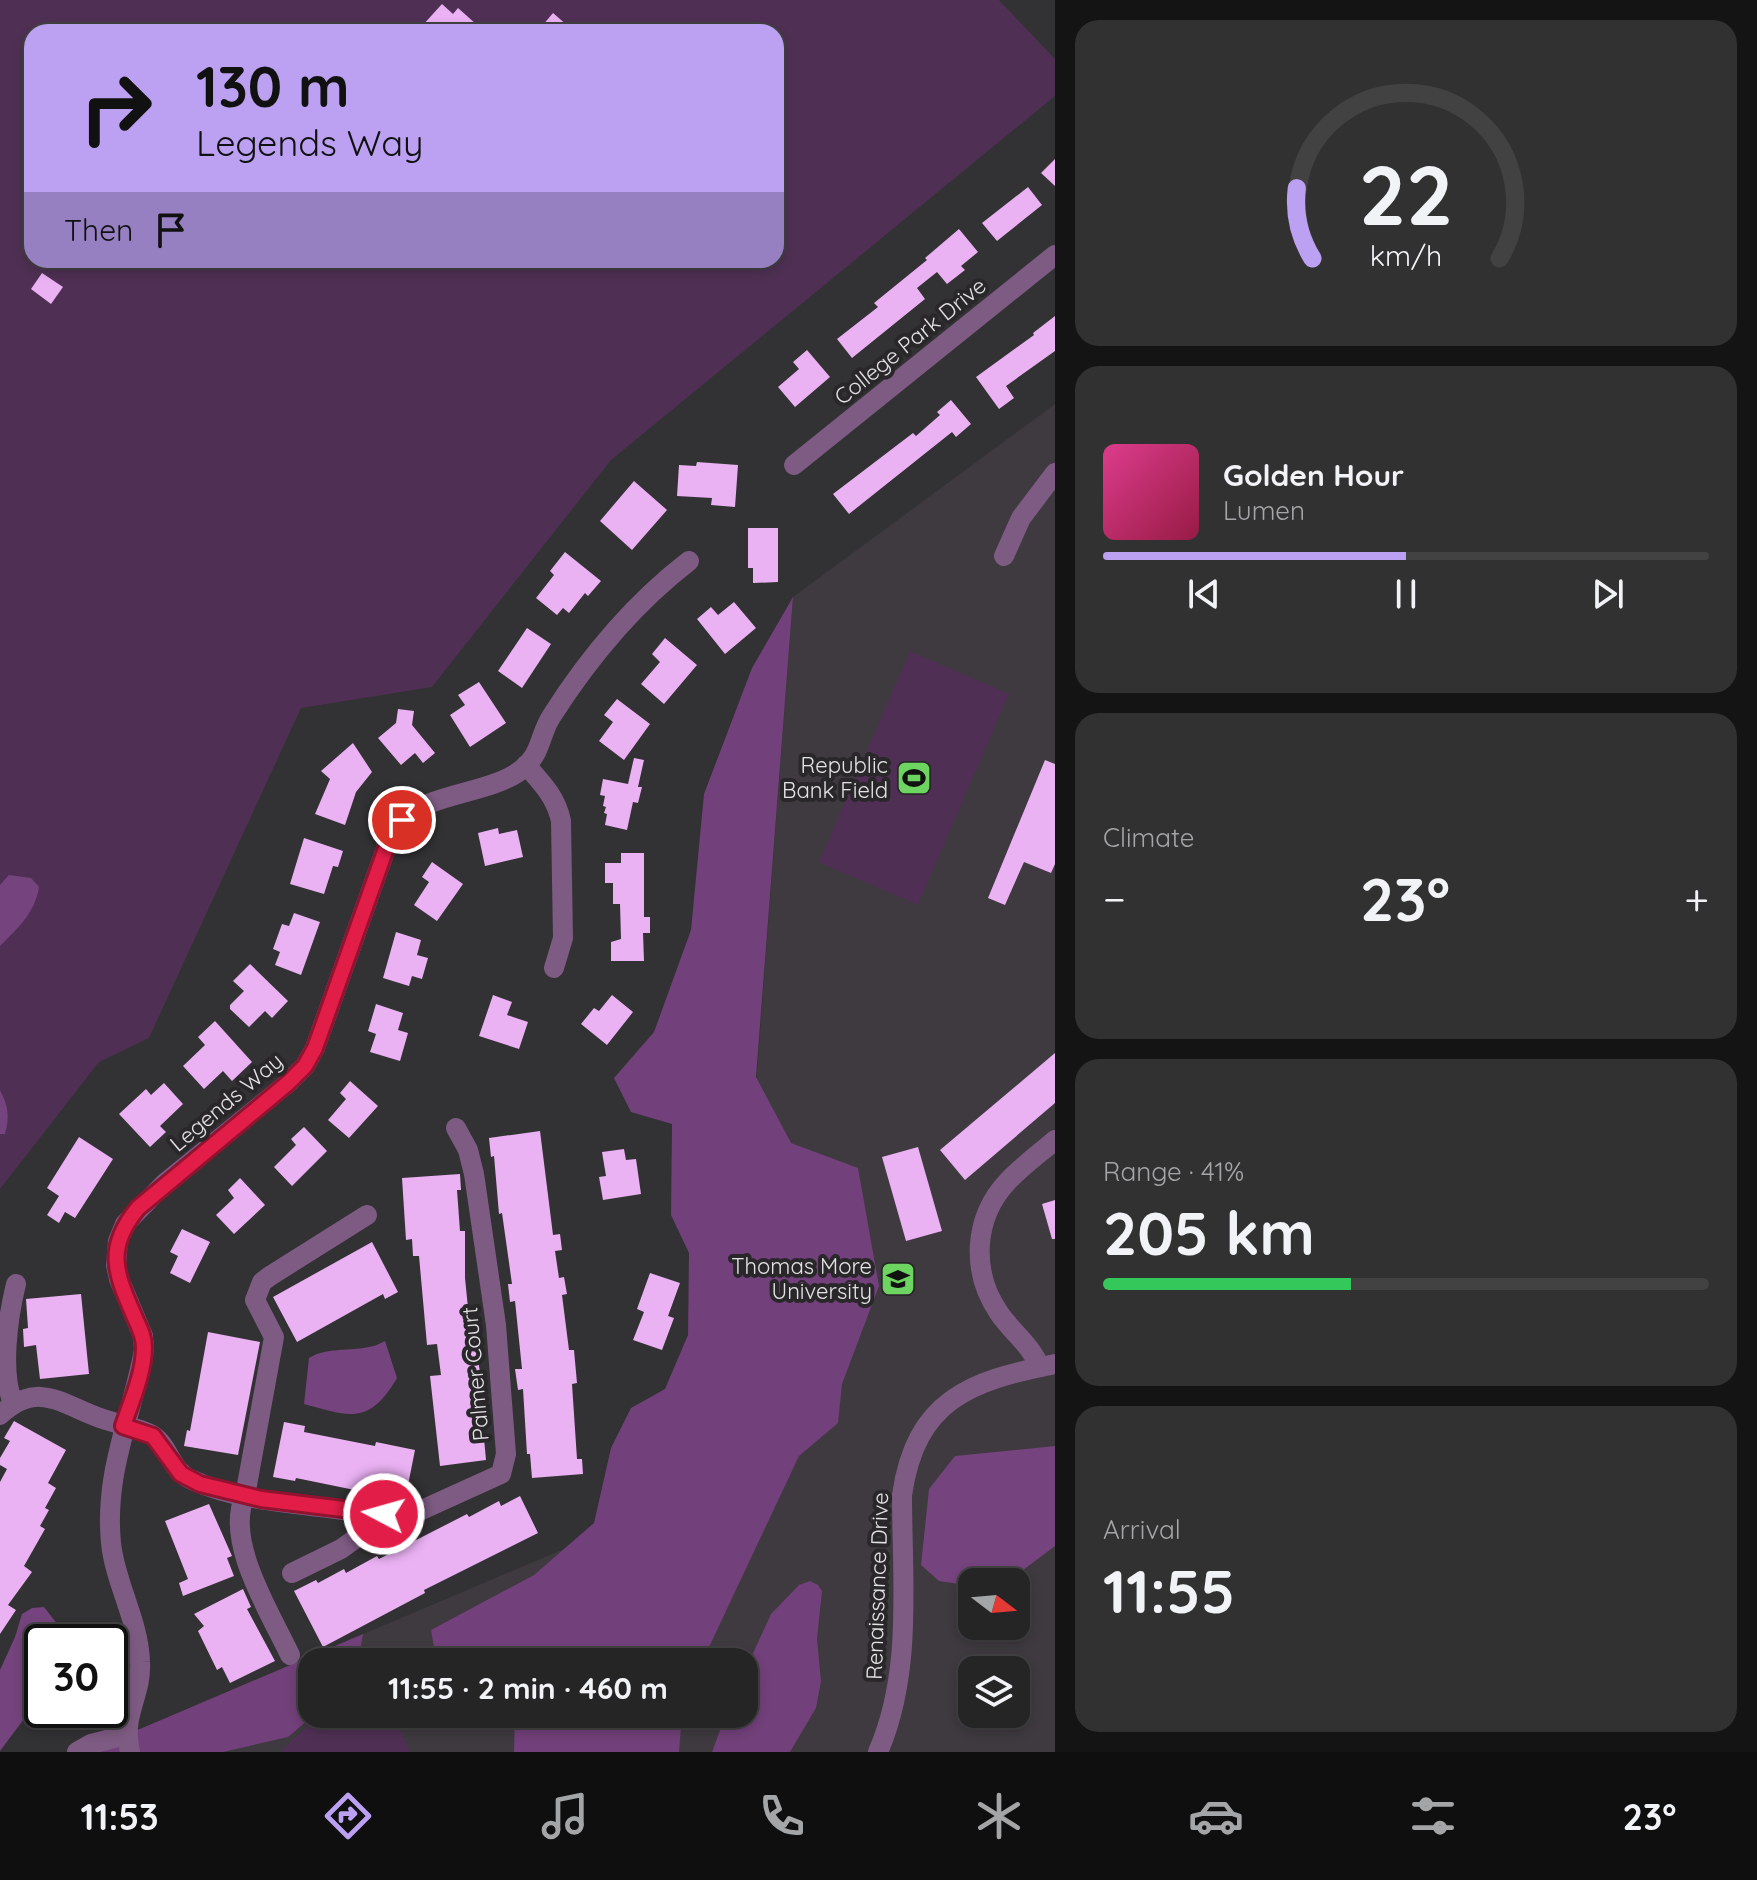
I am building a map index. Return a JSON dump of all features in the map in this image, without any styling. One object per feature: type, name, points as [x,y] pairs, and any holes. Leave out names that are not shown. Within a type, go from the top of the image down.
[{"type":"street","name":"College Park Drive","points":[[794,465],[1055,255]]},
{"type":"street","points":[[1004,556],[1021,518],[1055,473]]},
{"type":"street","points":[[554,968],[563,938],[561,821],[550,792],[526,765],[541,747],[548,721],[603,642],[632,610],[689,561]]},
{"type":"street","name":"Legends Way","points":[[128,1743],[141,1664],[111,1541],[111,1490],[123,1426],[144,1350],[143,1336],[119,1279],[116,1265],[118,1241],[125,1224],[165,1183],[305,1066],[315,1048],[389,840],[402,820],[417,809],[505,780],[526,765]]},
{"type":"street","name":"Palmer Court","points":[[7,1409],[28,1398],[58,1399],[153,1436],[170,1461],[188,1479],[245,1496],[364,1512],[405,1516],[501,1474],[506,1464],[496,1325],[474,1174],[468,1150],[456,1128]]},
{"type":"street","points":[[1048,1365],[1001,1317],[992,1302],[978,1255],[985,1216],[1000,1190],[1055,1140]]},
{"type":"street","points":[[290,1655],[252,1575],[242,1541],[239,1509],[245,1496],[274,1337],[255,1300],[258,1289],[270,1276],[367,1215]]},
{"type":"street","points":[[7,1409],[4,1362],[10,1307],[16,1284]]},
{"type":"street","name":"Renaissance Drive","points":[[878,1752],[893,1713],[901,1667],[902,1495],[906,1468],[918,1437],[935,1413],[959,1395],[1008,1375],[1048,1365]]},
{"type":"street","points":[[292,1573],[341,1549],[359,1536],[364,1512]]},
{"type":"street","points":[[77,1752],[91,1744],[128,1743]]},
{"type":"shaded area","points":[[0,0],[999,0],[1055,59],[1055,96],[611,460],[432,687],[301,708],[149,1038],[99,1062],[0,1189]]},
{"type":"shaded area","name":"Thomas More University","points":[[1055,404],[1055,1752],[130,1752],[126,1735],[298,1662],[298,1728],[758,1728],[758,1648],[331,1648],[726,1480],[793,597]]},
{"type":"shaded area","points":[[793,597],[756,1077],[791,1143],[858,1168],[879,1286],[842,1384],[838,1423],[799,1456],[709,1648],[434,1648],[431,1630],[534,1575],[594,1523],[611,1448],[631,1408],[665,1389],[688,1335],[689,1253],[671,1215],[672,1124],[631,1112],[614,1078],[654,1032],[691,930],[704,794],[752,668]]},
{"type":"shaded area","name":"Republic Bank Field","points":[[910,651],[1009,694],[918,905],[819,862]]},
{"type":"shaded area","points":[[9,875],[31,878],[39,887],[30,912],[0,946],[0,885]]},
{"type":"shaded area","points":[[0,1090],[7,1111],[5,1134],[0,1134]]},
{"type":"shaded area","points":[[385,1341],[397,1378],[377,1404],[358,1414],[347,1414],[304,1404],[309,1358],[327,1351],[367,1348]]},
{"type":"shaded area","points":[[1055,1446],[1055,1546],[1026,1568],[958,1568],[958,1584],[939,1581],[921,1565],[929,1489],[955,1456]]},
{"type":"shaded area","points":[[810,1581],[822,1591],[817,1639],[821,1681],[816,1708],[790,1752],[712,1752],[721,1728],[758,1728],[758,1648],[755,1648],[771,1614],[799,1585]]},
{"type":"shaded area","points":[[44,1607],[57,1624],[24,1624],[24,1719],[0,1751],[0,1670],[22,1614],[32,1608]]},
{"type":"shaded area","points":[[363,1634],[360,1648],[330,1648]]},
{"type":"shaded area","points":[[298,1662],[299,1728],[288,1737],[223,1752],[77,1752],[126,1735]]},
{"type":"shaded area","points":[[305,1728],[400,1728],[410,1752],[280,1752]]},
{"type":"shaded area","points":[[515,1728],[681,1728],[679,1752],[514,1752]]},
{"type":"building","points":[[442,4],[453,14],[458,8],[476,24],[424,24]]},
{"type":"building","points":[[553,13],[566,24],[544,24]]},
{"type":"building","points":[[1055,159],[1055,186],[1041,173]]},
{"type":"building","points":[[1028,187],[1042,205],[997,241],[982,223]]},
{"type":"building","points":[[959,229],[978,252],[961,266],[965,270],[947,284],[937,272],[917,288],[925,299],[852,358],[837,339],[878,307],[874,303]]},
{"type":"building","points":[[42,273],[63,287],[51,304],[31,289]]},
{"type":"building","points":[[1055,316],[1055,351],[1006,386],[1014,398],[999,409],[976,377]]},
{"type":"building","points":[[807,350],[830,377],[795,407],[778,387],[799,369],[793,362]]},
{"type":"building","points":[[951,400],[971,424],[956,437],[952,432],[849,514],[833,494],[913,433],[916,436],[940,415],[937,412]]},
{"type":"building","points":[[697,462],[738,465],[735,507],[711,505],[712,498],[677,496],[679,465],[696,466]]},
{"type":"building","points":[[634,481],[667,510],[632,550],[600,521]]},
{"type":"building","points":[[748,528],[778,528],[778,582],[753,583],[753,568],[748,568]]},
{"type":"building","points":[[565,552],[601,581],[588,596],[585,593],[569,613],[563,608],[557,615],[536,598],[554,575],[550,571]]},
{"type":"building","points":[[734,602],[756,628],[725,654],[697,619],[711,607],[718,615]]},
{"type":"building","points":[[527,628],[551,644],[522,688],[498,671]]},
{"type":"building","points":[[665,638],[697,665],[664,704],[641,684],[660,662],[652,654]]},
{"type":"building","points":[[479,682],[506,723],[470,747],[450,715],[465,705],[458,695]]},
{"type":"building","points":[[617,699],[650,724],[624,760],[599,741],[613,722],[604,715]]},
{"type":"building","points":[[398,709],[414,711],[412,725],[435,753],[423,763],[415,753],[401,765],[378,738],[396,723]]},
{"type":"building","points":[[353,743],[372,772],[356,792],[345,825],[315,814],[330,779],[321,771]]},
{"type":"building","points":[[634,758],[644,760],[638,787],[642,787],[638,803],[633,802],[627,830],[605,825],[605,796],[600,795],[603,779],[628,784]]},
{"type":"building","points":[[1045,760],[1055,764],[1055,864],[1051,873],[1024,862],[1005,905],[988,898]]},
{"type":"building","points":[[498,828],[499,834],[517,830],[523,857],[485,866],[478,833]]},
{"type":"building","points":[[304,838],[343,851],[338,867],[333,866],[324,894],[290,884]]},
{"type":"building","points":[[621,853],[644,853],[644,917],[650,917],[650,933],[643,933],[644,961],[611,961],[611,942],[621,939],[620,904],[613,904],[613,883],[605,883],[605,863],[621,863]]},
{"type":"building","points":[[432,862],[463,884],[437,921],[414,905],[429,882],[422,877]]},
{"type":"building","points":[[294,913],[320,922],[301,975],[275,965],[280,952],[273,949],[282,924],[289,926]]},
{"type":"building","points":[[396,932],[421,940],[417,955],[428,958],[422,979],[412,976],[409,986],[383,978]]},
{"type":"building","points":[[250,964],[288,1001],[272,1018],[265,1011],[249,1027],[230,1009],[230,1005],[244,991],[233,981]]},
{"type":"building","points":[[493,995],[512,1002],[507,1015],[528,1022],[519,1049],[479,1036]]},
{"type":"building","points":[[612,995],[633,1012],[607,1045],[581,1024],[594,1008],[599,1011]]},
{"type":"building","points":[[376,1004],[403,1013],[398,1030],[408,1033],[400,1061],[370,1052],[376,1034],[368,1031]]},
{"type":"building","points":[[215,1021],[252,1062],[232,1081],[223,1071],[204,1089],[183,1066],[205,1045],[198,1037]]},
{"type":"building","points":[[1055,1053],[1055,1103],[965,1180],[940,1150]]},
{"type":"building","points":[[350,1081],[378,1106],[349,1138],[328,1120],[346,1099],[340,1093]]},
{"type":"building","points":[[164,1083],[183,1104],[160,1126],[166,1132],[150,1147],[119,1114],[146,1089],[151,1095]]},
{"type":"building","points":[[304,1127],[327,1151],[292,1186],[274,1167],[296,1145],[291,1139]]},
{"type":"building","points":[[540,1131],[553,1235],[560,1234],[562,1250],[555,1251],[559,1278],[564,1277],[567,1294],[562,1295],[569,1350],[574,1350],[577,1383],[572,1384],[577,1459],[582,1459],[583,1474],[532,1478],[530,1454],[527,1454],[523,1389],[518,1390],[515,1369],[522,1369],[515,1301],[510,1302],[508,1284],[512,1284],[489,1138]]},
{"type":"building","points":[[79,1137],[113,1159],[75,1218],[65,1212],[59,1223],[47,1215],[59,1196],[47,1188]]},
{"type":"building","points":[[918,1147],[942,1231],[906,1241],[882,1157]]},
{"type":"building","points":[[624,1149],[626,1160],[636,1159],[641,1194],[603,1200],[599,1177],[606,1176],[602,1152]]},
{"type":"building","points":[[460,1174],[461,1190],[457,1190],[460,1231],[465,1231],[469,1318],[476,1318],[478,1340],[475,1340],[485,1405],[481,1406],[486,1460],[440,1466],[430,1376],[441,1375],[437,1344],[427,1345],[419,1256],[413,1256],[412,1239],[406,1240],[402,1178]]},
{"type":"building","points":[[240,1178],[265,1205],[234,1234],[216,1215],[234,1198],[228,1190]]},
{"type":"building","points":[[1055,1200],[1055,1239],[1052,1239],[1042,1204]]},
{"type":"building","points":[[182,1229],[210,1242],[190,1283],[170,1273],[178,1256],[170,1252]]},
{"type":"building","points":[[372,1242],[398,1292],[385,1299],[383,1294],[297,1342],[273,1297]]},
{"type":"building","points":[[650,1273],[680,1283],[668,1316],[674,1318],[662,1350],[633,1340],[644,1312],[637,1309]]},
{"type":"building","points":[[81,1294],[89,1374],[40,1379],[36,1345],[24,1347],[23,1329],[28,1328],[26,1299]]},
{"type":"building","points":[[208,1332],[260,1342],[238,1455],[184,1446],[187,1430],[190,1431]]},
{"type":"building","points":[[14,1421],[66,1450],[48,1483],[56,1488],[40,1526],[45,1529],[24,1566],[32,1572],[8,1605],[16,1610],[0,1634],[0,1482],[7,1469],[0,1465],[0,1458],[10,1441],[4,1438]]},
{"type":"building","points":[[284,1422],[305,1426],[304,1432],[375,1446],[376,1442],[415,1450],[406,1495],[385,1491],[384,1496],[296,1478],[295,1481],[273,1477]]},
{"type":"building","points":[[520,1496],[538,1533],[424,1590],[425,1593],[323,1647],[294,1591],[344,1569],[346,1573],[377,1556],[379,1559],[467,1514],[469,1517],[499,1501],[501,1506]]},
{"type":"building","points":[[209,1504],[232,1556],[227,1558],[234,1576],[183,1596],[179,1583],[188,1579],[165,1521]]},
{"type":"building","points":[[243,1589],[251,1607],[247,1609],[275,1661],[230,1683],[222,1667],[217,1670],[198,1631],[204,1626],[194,1614]]},
{"type":"place","name":"Republic Bank Field","points":[[914,778]]},
{"type":"place","name":"Thomas More University","points":[[898,1279]]},
{"type":"route","points":[[384,1514],[261,1499],[200,1484],[181,1474],[153,1436],[123,1426],[144,1350],[143,1336],[119,1279],[116,1251],[125,1224],[138,1208],[305,1066],[315,1048],[389,840],[402,820]]}]
